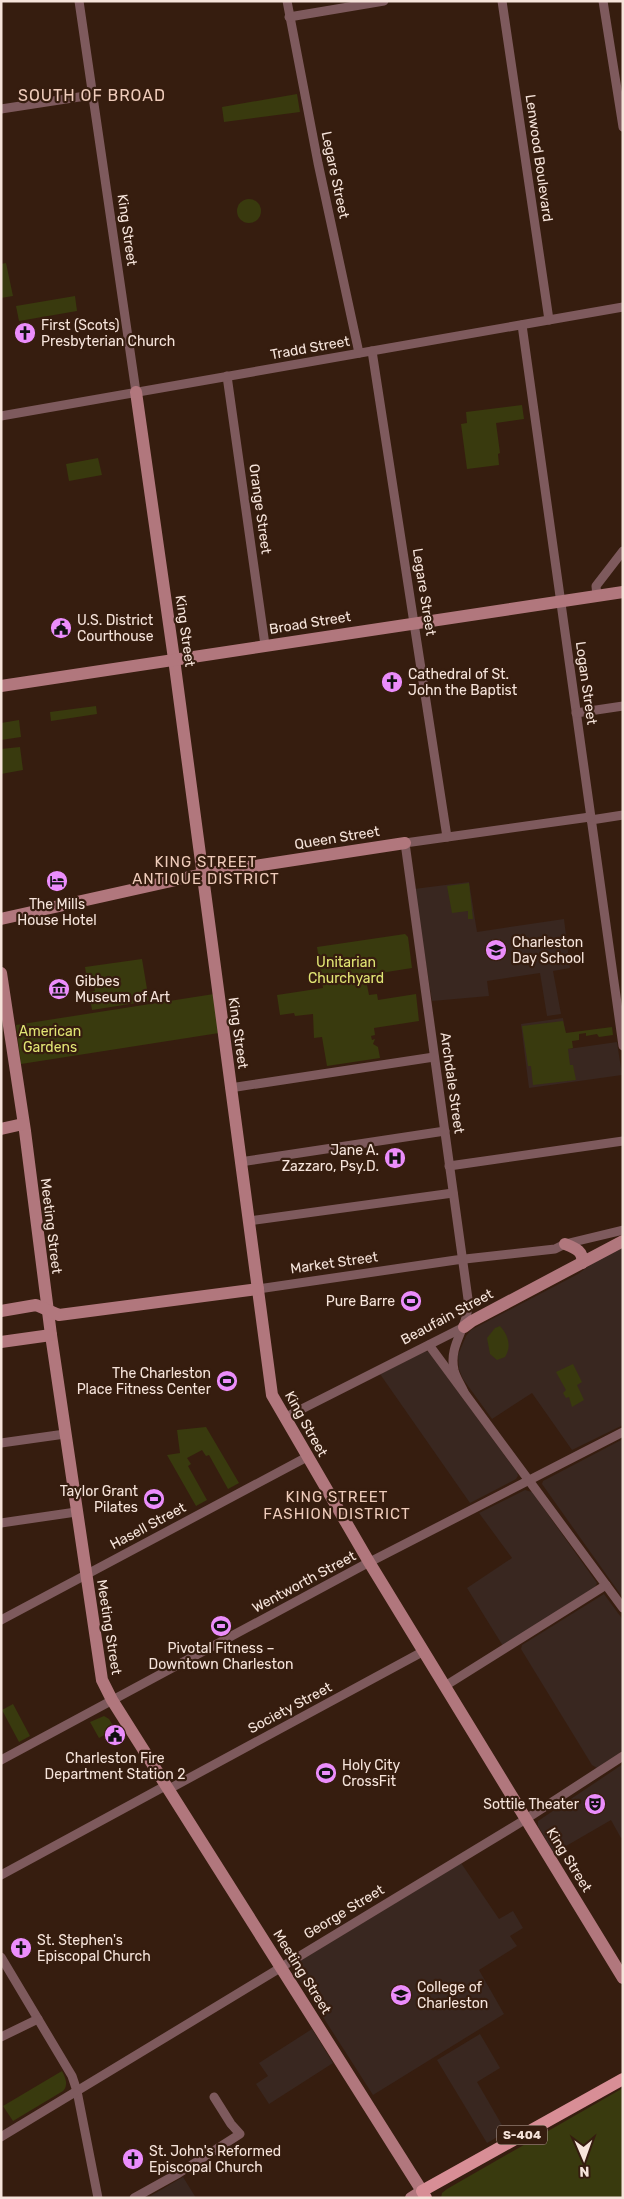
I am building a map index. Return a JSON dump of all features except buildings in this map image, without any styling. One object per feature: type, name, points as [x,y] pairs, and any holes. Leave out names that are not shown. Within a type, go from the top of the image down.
[{"type":"main road","name":"S-404","points":[[420,2196],[623,2079]]},
{"type":"street","name":"King Street","points":[[79,1],[174,659],[271,1391],[284,1418],[369,1562],[623,1978]]},
{"type":"street","name":"Legare Street","points":[[287,1],[359,353]]},
{"type":"street","points":[[289,17],[384,1]]},
{"type":"street","name":"Lenwood Boulevard","points":[[502,1],[550,320]]},
{"type":"street","points":[[604,1],[623,127]]},
{"type":"street","points":[[1,109],[92,95]]},
{"type":"street","name":"Tradd Street","points":[[1,416],[623,307]]},
{"type":"street","name":"Logan Street","points":[[522,325],[559,602],[620,1013],[623,1046]]},
{"type":"street","name":"Legare Street","points":[[372,351],[447,837]]},
{"type":"street","name":"Orange Street","points":[[227,376],[265,645]]},
{"type":"street","points":[[597,596],[596,586],[623,551]]},
{"type":"street","name":"Broad Street","points":[[1,686],[623,592]]},
{"type":"street","points":[[576,713],[623,706]]},
{"type":"street","name":"Queen Street","points":[[1,919],[203,874],[447,837],[623,815]]},
{"type":"street","name":"Archdale Street","points":[[405,843],[469,1306],[464,1327],[455,1347],[453,1365],[454,1373],[464,1392]]},
{"type":"street","name":"Meeting Street","points":[[1,973],[47,1310],[100,1671],[112,1700],[281,1966],[420,2196]]},
{"type":"street","points":[[230,1088],[434,1057]]},
{"type":"street","points":[[1,1129],[23,1124]]},
{"type":"street","points":[[240,1162],[445,1131]]},
{"type":"street","points":[[450,1166],[623,1141]]},
{"type":"street","points":[[249,1221],[453,1193]]},
{"type":"street","name":"Market Street","points":[[1,1311],[36,1305],[60,1314],[258,1289],[555,1249],[565,1244],[623,1230]]},
{"type":"street","name":"Beaufain Street","points":[[284,1418],[464,1327],[623,1241]]},
{"type":"street","points":[[565,1244],[580,1251],[583,1257],[582,1263]]},
{"type":"street","points":[[1,1342],[51,1335]]},
{"type":"street","points":[[429,1345],[623,1608]]},
{"type":"street","name":"Wentworth Street","points":[[1,1760],[369,1562],[623,1432]]},
{"type":"street","points":[[1,1443],[65,1434]]},
{"type":"street","name":"Hasell Street","points":[[1,1620],[307,1457]]},
{"type":"street","points":[[1,1523],[76,1512]]},
{"type":"street","points":[[446,1686],[606,1585]]},
{"type":"street","name":"Society Street","points":[[1,1875],[424,1652]]},
{"type":"street","name":"George Street","points":[[1,2136],[77,2092],[281,1966],[526,1819],[623,1756]]},
{"type":"street","points":[[1,1958],[72,2076],[77,2092],[98,2198]]},
{"type":"street","points":[[1,2037],[38,2019]]},
{"type":"street","points":[[134,2198],[179,2173],[240,2134],[231,2124],[214,2097]]},
{"type":"shaded area","name":"Charleston Day School","points":[[469,882],[477,932],[564,919],[570,968],[553,971],[561,1014],[547,1016],[540,973],[487,981],[489,996],[432,1001],[414,889]]},
{"type":"shaded area","points":[[563,1018],[568,1049],[617,1042],[622,1075],[529,1088],[521,1024]]},
{"type":"shaded area","points":[[623,1245],[623,1425],[572,1450],[532,1393],[492,1419],[463,1379],[459,1369],[458,1355],[466,1336],[471,1330],[578,1274],[608,1252]]},
{"type":"shaded area","points":[[426,1351],[429,1352],[517,1472],[518,1476],[516,1479],[470,1503],[380,1374]]},
{"type":"shaded area","points":[[623,1439],[623,1598],[542,1484],[543,1481]]},
{"type":"shaded area","points":[[525,1490],[532,1492],[597,1583],[595,1587],[503,1646],[467,1588],[512,1558],[479,1513]]},
{"type":"shaded area","points":[[604,1594],[623,1620],[623,1751],[597,1768],[592,1765],[521,1649],[522,1645]]},
{"type":"shaded area","points":[[623,1764],[623,1837],[621,1838],[611,1820],[554,1853],[538,1826],[538,1821]]},
{"type":"shaded area","name":"College of Charleston","points":[[461,1863],[499,1919],[513,1911],[523,1928],[510,1936],[517,1946],[479,1970],[504,2014],[373,2095],[296,1975],[295,1964]]},
{"type":"shaded area","points":[[312,2029],[333,2063],[269,2104],[256,2084],[268,2076],[259,2063]]},
{"type":"shaded area","name":"College of Charleston","points":[[480,2034],[500,2068],[477,2082],[506,2132],[487,2143],[437,2060]]},
{"type":"shaded area","points":[[183,2177],[196,2198],[147,2198]]},
{"type":"green space","points":[[297,94],[300,112],[224,122],[222,107]]},
{"type":"green space","points":[[249,199],[254,200],[260,206],[260,216],[254,222],[249,223],[244,222],[238,216],[237,211],[238,206],[244,200]]},
{"type":"green space","points":[[6,263],[13,296],[1,298],[1,264]]},
{"type":"green space","points":[[75,296],[77,311],[19,321],[16,306]]},
{"type":"green space","points":[[522,405],[524,419],[496,423],[500,453],[498,454],[499,465],[467,469],[461,424],[467,423],[466,412]]},
{"type":"green space","points":[[98,458],[102,475],[69,481],[66,464]]},
{"type":"green space","points":[[96,706],[97,714],[51,721],[50,712]]},
{"type":"green space","points":[[19,720],[21,737],[1,740],[1,723]]},
{"type":"green space","points":[[20,747],[23,770],[1,774],[1,749]]},
{"type":"green space","points":[[469,883],[473,919],[468,919],[468,911],[452,913],[447,886]]},
{"type":"green space","name":"Unitarian Churchyard","points":[[405,934],[408,937],[412,968],[374,974],[375,983],[373,980],[367,985],[369,995],[377,994],[378,1000],[416,994],[419,1021],[374,1028],[375,1035],[371,1036],[372,1040],[375,1039],[373,1044],[378,1047],[380,1058],[327,1066],[322,1037],[314,1038],[313,1014],[295,1016],[294,1013],[280,1015],[277,995],[323,988],[317,947]]},
{"type":"green space","points":[[142,959],[149,1001],[92,1010],[89,992],[95,991],[93,980],[87,980],[85,967]]},
{"type":"green space","name":"American Gardens","points":[[214,994],[219,1033],[21,1064],[16,1025]]},
{"type":"green space","points":[[563,1021],[566,1033],[612,1027],[613,1035],[599,1037],[597,1034],[586,1036],[586,1033],[579,1034],[579,1040],[572,1041],[573,1048],[568,1049],[570,1065],[573,1065],[576,1080],[533,1085],[531,1066],[528,1066],[522,1026]]},
{"type":"green space","points":[[500,1326],[507,1337],[509,1345],[505,1357],[497,1360],[490,1354],[487,1338],[495,1328]]},
{"type":"green space","points":[[573,1364],[582,1382],[577,1385],[584,1400],[572,1407],[569,1397],[566,1398],[563,1393],[566,1390],[556,1372]]},
{"type":"green space","points":[[206,1427],[239,1483],[228,1489],[209,1455],[206,1456],[202,1450],[187,1458],[191,1464],[188,1466],[207,1500],[196,1506],[167,1455],[180,1453],[177,1430]]},
{"type":"green space","points":[[13,1704],[30,1736],[19,1742],[2,1710]]},
{"type":"green space","points":[[104,1716],[109,1719],[115,1729],[99,1738],[90,1722]]},
{"type":"green space","points":[[62,2071],[66,2084],[65,2089],[13,2121],[3,2106]]},
{"type":"green space","points":[[623,2088],[623,2198],[441,2198],[442,2193],[447,2189]]},
{"type":"place","name":"First (Scots) Presbyterian Church","points":[[25,333]]},
{"type":"place","name":"U.S. District Courthouse","points":[[61,628]]},
{"type":"place","name":"Cathedral of St. John the Baptist","points":[[392,682]]},
{"type":"place","name":"The Mills House Hotel","points":[[57,881]]},
{"type":"place","name":"Charleston Day School","points":[[496,950]]},
{"type":"place","name":"Gibbes Museum of Art","points":[[59,989]]},
{"type":"place","name":"Jane A. Zazzaro, Psy.D.","points":[[395,1158]]},
{"type":"place","name":"Pure Barre","points":[[411,1301]]},
{"type":"place","name":"The Charleston Place Fitness Center","points":[[227,1381]]},
{"type":"place","name":"Taylor Grant Pilates","points":[[154,1499]]},
{"type":"place","name":"Pivotal Fitness – Downtown Charleston","points":[[221,1626]]},
{"type":"place","name":"Charleston Fire Department Station 2","points":[[115,1735]]},
{"type":"place","name":"Holy City CrossFit","points":[[326,1773]]},
{"type":"place","name":"Sottile Theater","points":[[595,1804]]},
{"type":"place","name":"St. Stephen's Episcopal Church","points":[[21,1948]]},
{"type":"place","name":"College of Charleston","points":[[401,1995]]},
{"type":"place","name":"St. John's Reformed Episcopal Church","points":[[133,2159]]},
{"type":"district","name":"SOUTH OF BROAD","points":[[92,95]]},
{"type":"district","name":"KING STREET ANTIQUE DISTRICT","points":[[206,870]]},
{"type":"district","name":"KING STREET FASHION DISTRICT","points":[[337,1506]]}]
